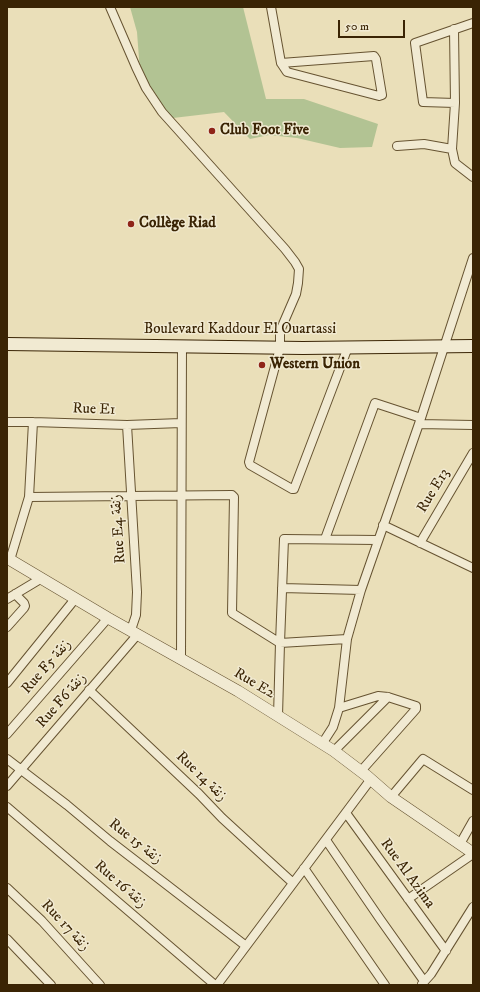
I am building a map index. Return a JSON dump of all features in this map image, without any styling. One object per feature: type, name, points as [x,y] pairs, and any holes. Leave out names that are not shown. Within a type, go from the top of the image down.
[{"type":"main road","name":"Boulevard Kaddour El Ouartassi","points":[[7,344],[280,348],[473,346]]},
{"type":"street","points":[[110,7],[146,88],[162,112],[295,262],[299,269],[296,294],[280,331],[280,348],[250,464],[293,490],[348,347]]},
{"type":"street","points":[[271,7],[281,62],[285,70],[289,73],[378,96],[382,95],[376,59],[374,56],[281,62]]},
{"type":"street","points":[[455,102],[423,102],[415,44],[416,42],[454,28],[473,23]]},
{"type":"street","points":[[454,28],[455,102],[452,148],[455,163],[473,177]]},
{"type":"street","points":[[397,146],[424,144],[452,148]]},
{"type":"street","points":[[322,744],[333,727],[339,708],[347,640],[361,590],[377,540],[420,421],[444,346],[471,272],[473,258]]},
{"type":"street","points":[[181,658],[182,346]]},
{"type":"street","points":[[326,539],[375,403],[420,421],[473,425]]},
{"type":"street","name":"Rue E1","points":[[7,422],[127,425],[181,423]]},
{"type":"street","points":[[9,559],[29,497],[33,422]]},
{"type":"street","name":"Rue E4 زنقة","points":[[127,425],[137,604],[134,632]]},
{"type":"street","name":"Rue E13","points":[[420,542],[473,453]]},
{"type":"street","points":[[29,497],[233,496],[232,612],[280,643],[347,640]]},
{"type":"street","points":[[383,525],[472,565]]},
{"type":"street","points":[[278,716],[285,538],[377,540]]},
{"type":"street","name":"Rue E2","points":[[9,559],[108,618],[181,658],[334,751],[361,771],[391,797],[473,853]]},
{"type":"street","points":[[7,599],[42,578]]},
{"type":"street","points":[[282,588],[361,590]]},
{"type":"street","points":[[7,627],[24,608],[24,603],[15,594]]},
{"type":"street","points":[[7,683],[75,598]]},
{"type":"street","name":"Rue F5 زنقة","points":[[7,734],[108,618]]},
{"type":"street","name":"Rue F6 زنقة","points":[[7,786],[90,690],[134,632]]},
{"type":"street","name":"Rue 14 زنقة","points":[[90,690],[199,794],[222,818],[293,883]]},
{"type":"street","points":[[339,708],[376,696],[388,697],[416,706],[416,710],[361,771]]},
{"type":"street","points":[[334,751],[388,697]]},
{"type":"street","name":"Rue 15 زنقة","points":[[7,759],[246,946]]},
{"type":"street","points":[[391,797],[423,759],[473,790]]},
{"type":"street","points":[[216,985],[326,840],[370,779]]},
{"type":"street","name":"Rue 16 زنقة","points":[[7,808],[216,985]]},
{"type":"street","name":"Rue Al Azima","points":[[346,813],[446,951]]},
{"type":"street","points":[[460,844],[473,821]]},
{"type":"street","points":[[326,840],[422,983],[472,913]]},
{"type":"street","points":[[408,899],[473,853]]},
{"type":"street","points":[[304,868],[385,985]]},
{"type":"street","name":"Rue 17 زنقة","points":[[7,888],[42,921],[100,985]]},
{"type":"street","points":[[7,939],[51,985]]},
{"type":"green space","points":[[130,7],[243,7],[266,99],[304,99],[378,124],[372,147],[340,148],[297,138],[269,135],[250,139],[224,112],[173,118],[157,104],[140,72],[137,32]]},
{"type":"place","name":"Club Foot Five","points":[[212,131]]},
{"type":"place","name":"Collège Riad","points":[[131,224]]},
{"type":"place","name":"Western Union","points":[[262,365]]}]
